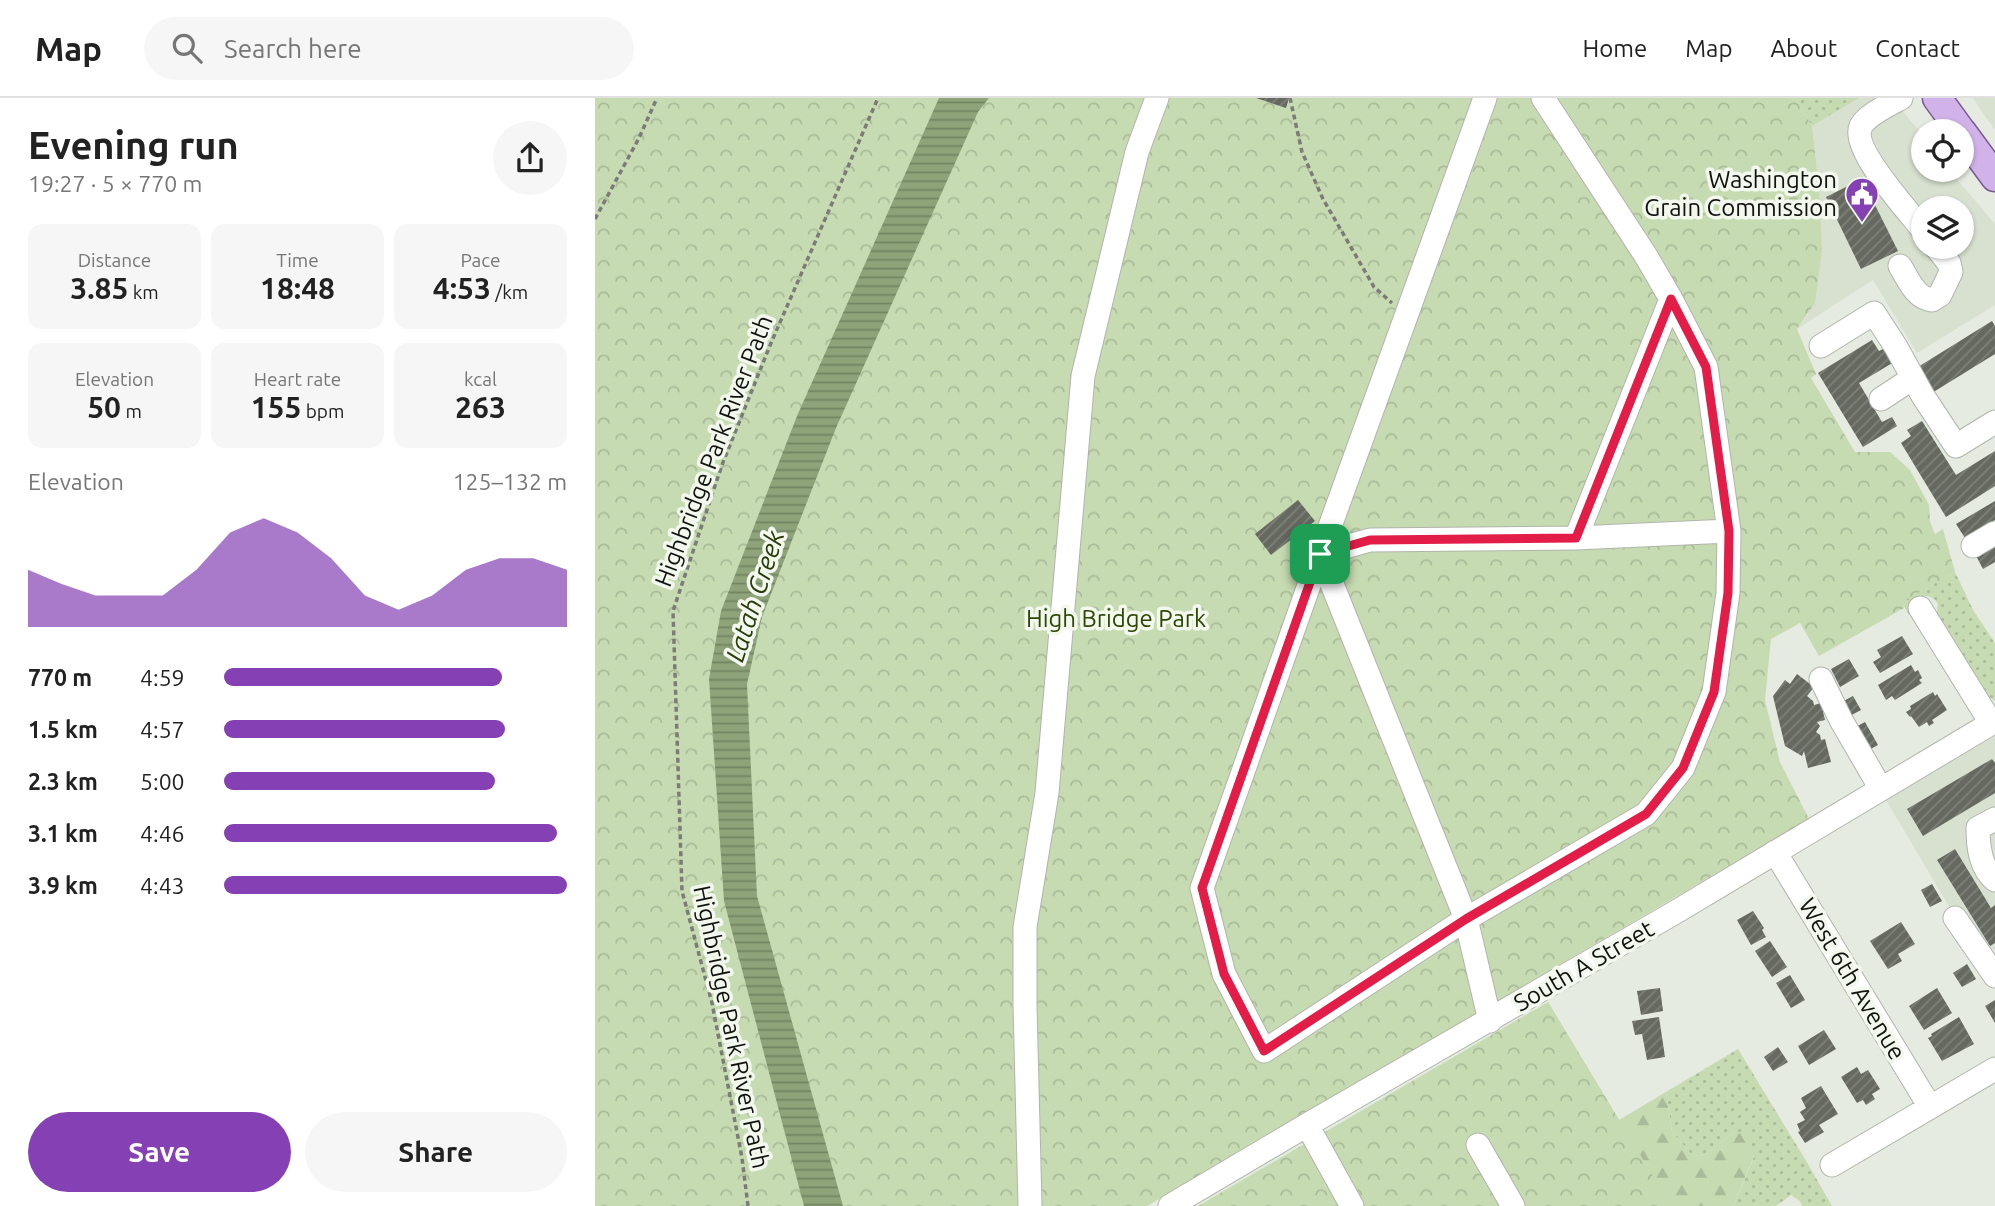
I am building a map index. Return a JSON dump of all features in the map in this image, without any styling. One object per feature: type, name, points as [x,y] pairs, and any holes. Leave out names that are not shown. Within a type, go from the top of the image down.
[{"type":"main road","points":[[1937,98],[1952,119]]},
{"type":"main road","points":[[1974,149],[1995,177]]},
{"type":"street","points":[[1030,1206],[1025,927],[1047,793],[1083,376],[1137,152],[1157,98]]},
{"type":"street","points":[[1485,98],[1202,888],[1224,974],[1264,1051],[1466,919],[1646,814],[1683,768],[1714,692],[1728,593],[1729,531],[1706,367],[1671,299],[1543,98]]},
{"type":"street","points":[[1901,98],[1870,117],[1862,126],[1859,136],[1874,167],[1911,215]]},
{"type":"street","points":[[1900,266],[1917,293],[1924,299],[1932,300],[1940,295],[1951,272],[1946,259]]},
{"type":"street","points":[[1576,538],[1671,299]]},
{"type":"street","points":[[1821,346],[1874,313],[1956,446],[1995,422]]},
{"type":"street","points":[[1881,399],[1913,378]]},
{"type":"street","points":[[1320,554],[1370,540],[1576,538],[1729,531]]},
{"type":"street","points":[[1973,546],[1995,533]]},
{"type":"street","points":[[1320,554],[1466,919],[1490,1021]]},
{"type":"street","points":[[1920,608],[1993,722]]},
{"type":"street","points":[[1821,679],[1881,789]]},
{"type":"street","name":"South A Street","points":[[1170,1206],[1490,1021],[1993,722]]},
{"type":"street","points":[[1995,819],[1978,828],[1978,846],[1988,874],[1995,880]]},
{"type":"street","name":"West 6th Avenue","points":[[1775,852],[1930,1107]]},
{"type":"street","points":[[1955,918],[1995,976]]},
{"type":"street","points":[[1832,1165],[1995,1069]]},
{"type":"street","points":[[1307,1125],[1341,1202]]},
{"type":"street","points":[[1478,1145],[1513,1206]]},
{"type":"path","points":[[595,219],[639,138],[657,98]]},
{"type":"path","name":"Highbridge Park River Path","points":[[748,1206],[743,1158],[712,1003],[682,891],[673,611],[727,452],[771,343],[878,98]]},
{"type":"path","points":[[1290,98],[1302,152],[1323,200],[1374,287],[1406,316]]},
{"type":"shaded area","points":[[1859,98],[1895,98],[1911,121],[1911,182],[1959,182],[1971,196],[1911,196],[1911,259],[1974,259],[1974,199],[1995,224],[1995,305],[1917,353],[1873,280],[1797,329],[1808,315],[1819,188],[1812,126]]},
{"type":"shaded area","points":[[1973,98],[1995,98],[1995,130],[1987,119]]},
{"type":"shaded area","points":[[1995,736],[1995,951],[1953,913],[1886,800]]},
{"type":"green space","name":"High Bridge Park","points":[[595,98],[1795,98],[1812,126],[1819,188],[1822,250],[1815,303],[1797,329],[1816,374],[1811,378],[1855,452],[1890,452],[1910,470],[1929,505],[1930,522],[1935,534],[1943,529],[1955,572],[1902,602],[1904,608],[1819,656],[1800,623],[1771,639],[1765,700],[1780,762],[1809,819],[1147,1206],[595,1206]]},
{"type":"green space","points":[[1795,98],[1859,98],[1812,126]]},
{"type":"green space","points":[[1955,572],[1973,610],[1995,643],[1995,701],[1986,695],[1935,625],[1938,604],[1935,600],[1928,596],[1916,599],[1909,604],[1910,616],[1901,602]]},
{"type":"green space","points":[[1548,1002],[1619,1120],[1666,1092],[1672,1132],[1693,1156],[1705,1155],[1734,1132],[1749,1136],[1754,1156],[1733,1206],[1565,1206]]},
{"type":"green space","points":[[1548,1002],[1671,1206],[1198,1206]]},
{"type":"green space","points":[[1738,1049],[1832,1206],[1802,1206],[1800,1201],[1791,1195],[1776,1206],[1733,1206],[1754,1157],[1734,1132],[1705,1155],[1693,1156],[1672,1132],[1666,1092]]},
{"type":"water","name":"Latah Creek","points":[[939,98],[989,98],[978,112],[836,428],[762,617],[747,684],[757,896],[843,1206],[804,1206],[724,901],[709,679],[721,611],[797,416]]},
{"type":"building","points":[[1256,98],[1289,98],[1286,108]]},
{"type":"building","name":"Washington Grain Commission","points":[[1862,179],[1898,251],[1861,269],[1826,197]]},
{"type":"building","points":[[1992,321],[1995,326],[1995,354],[1927,396],[1918,367]]},
{"type":"building","points":[[1872,340],[1879,351],[1885,348],[1894,362],[1859,383],[1882,422],[1892,417],[1897,426],[1863,447],[1818,373]]},
{"type":"building","points":[[1922,421],[1956,475],[1995,451],[1995,486],[1946,517],[1901,443],[1911,436],[1907,430]]},
{"type":"building","points":[[1298,500],[1315,521],[1271,555],[1255,534]]},
{"type":"building","points":[[1995,501],[1995,520],[1965,538],[1956,524]]},
{"type":"building","points":[[1995,542],[1995,562],[1983,569],[1975,554]]},
{"type":"building","points":[[1902,636],[1913,654],[1880,673],[1873,662],[1881,657],[1877,650]]},
{"type":"building","points":[[1849,659],[1859,676],[1840,687],[1831,669]]},
{"type":"building","points":[[1911,665],[1915,672],[1918,670],[1922,683],[1895,700],[1892,696],[1886,700],[1878,685]]},
{"type":"building","points":[[1797,674],[1814,687],[1807,696],[1814,705],[1821,703],[1825,720],[1817,722],[1820,726],[1816,732],[1821,740],[1825,739],[1831,762],[1808,768],[1804,751],[1802,756],[1785,746],[1773,696],[1785,680],[1790,684]]},
{"type":"building","points":[[1933,692],[1947,710],[1932,720],[1934,723],[1929,726],[1927,722],[1919,727],[1906,712],[1911,709],[1910,706]]},
{"type":"building","points":[[1853,696],[1861,710],[1846,718],[1838,704]]},
{"type":"building","points":[[1865,722],[1878,745],[1865,752],[1852,729]]},
{"type":"building","points":[[1992,759],[1995,763],[1995,793],[1923,836],[1907,809]]},
{"type":"building","points":[[1955,849],[1991,908],[1995,905],[1995,943],[1990,946],[1937,860]]},
{"type":"building","points":[[1932,884],[1942,901],[1930,907],[1921,890]]},
{"type":"building","points":[[1753,911],[1764,928],[1762,930],[1766,937],[1751,945],[1737,920]]},
{"type":"building","points":[[1901,922],[1915,944],[1898,954],[1902,961],[1888,969],[1870,941]]},
{"type":"building","points":[[1770,941],[1787,967],[1772,977],[1755,951]]},
{"type":"building","points":[[1967,964],[1976,979],[1962,987],[1953,973]]},
{"type":"building","points":[[1790,975],[1805,1000],[1791,1008],[1776,983]]},
{"type":"building","points":[[1660,988],[1663,1011],[1641,1015],[1637,991]]},
{"type":"building","points":[[1937,988],[1952,1013],[1924,1030],[1909,1006]]},
{"type":"building","points":[[1995,1000],[1995,1023],[1985,1006]]},
{"type":"building","points":[[1659,1017],[1665,1057],[1647,1060],[1642,1034],[1635,1035],[1632,1021]]},
{"type":"building","points":[[1959,1017],[1974,1044],[1942,1061],[1928,1038]]},
{"type":"building","points":[[1824,1030],[1836,1049],[1809,1065],[1798,1046]]},
{"type":"building","points":[[1778,1047],[1788,1062],[1773,1071],[1764,1057]]},
{"type":"building","points":[[1857,1067],[1861,1074],[1868,1070],[1880,1089],[1872,1094],[1875,1099],[1866,1105],[1863,1100],[1857,1103],[1841,1077]]},
{"type":"building","points":[[1821,1086],[1838,1114],[1819,1125],[1824,1132],[1805,1143],[1798,1132],[1800,1131],[1797,1124],[1805,1120],[1800,1112],[1806,1108],[1801,1098]]},
{"type":"place","name":"Washington Grain Commission","points":[[1862,224]]},
{"type":"route","points":[[1671,299],[1706,367],[1729,531],[1728,593],[1714,692],[1683,768],[1646,814],[1466,919],[1264,1051],[1224,974],[1202,888],[1320,554],[1370,540],[1576,538],[1671,299]]}]
